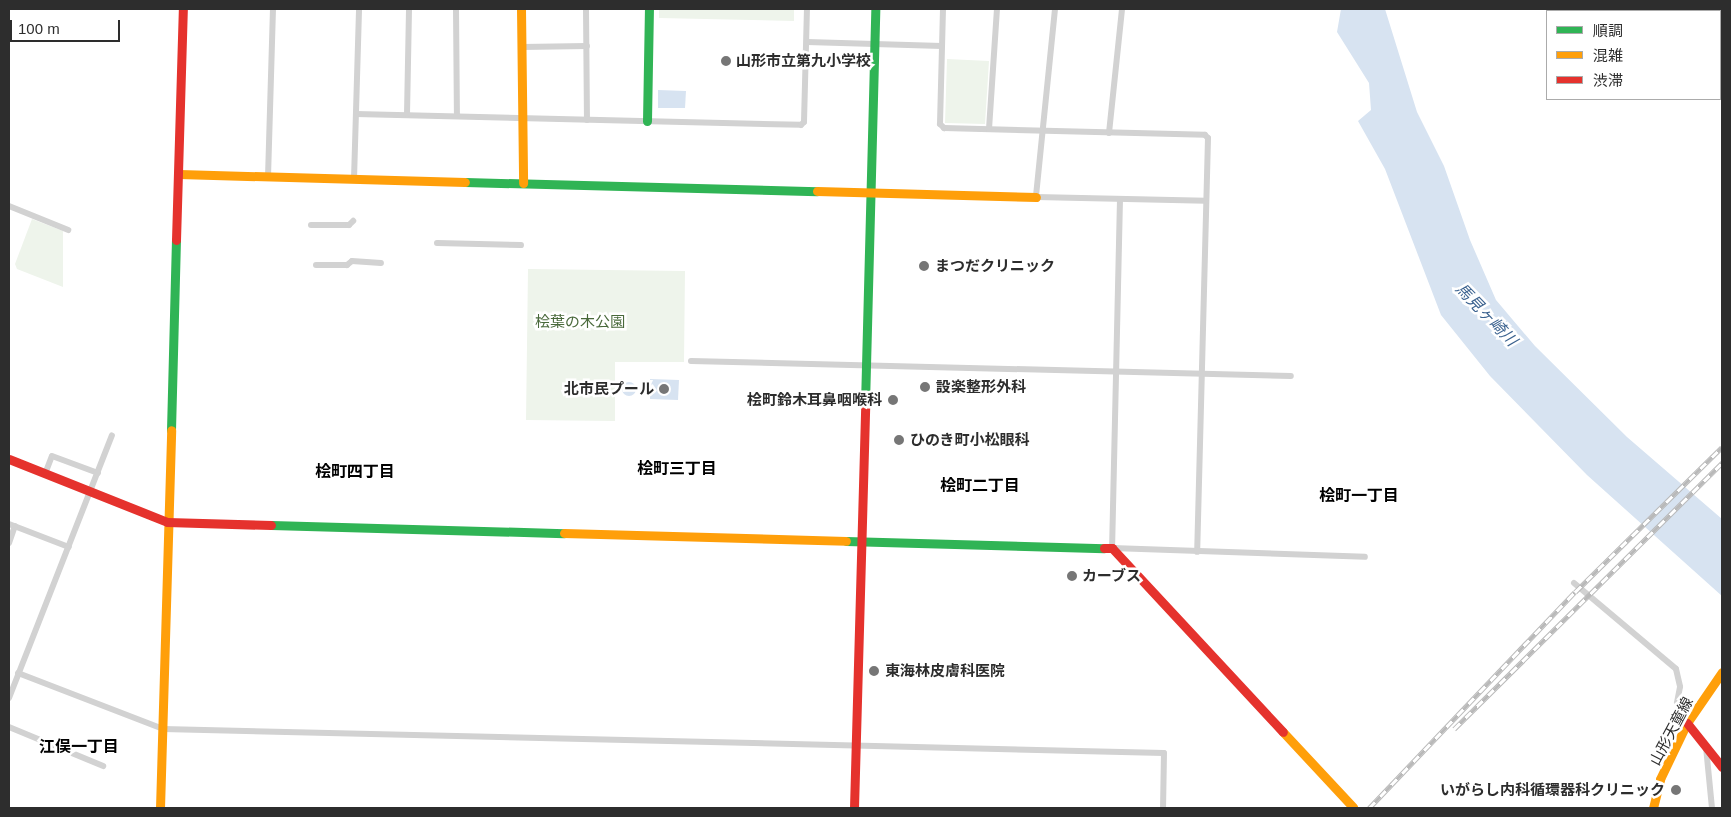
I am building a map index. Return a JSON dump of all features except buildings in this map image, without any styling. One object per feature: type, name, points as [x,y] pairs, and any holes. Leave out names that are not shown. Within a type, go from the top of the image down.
[{"type":"street","points":[[160,808],[166,522],[183,9]]},
{"type":"street","points":[[268,177],[273,9]]},
{"type":"street","points":[[354,179],[359,9]]},
{"type":"street","points":[[407,114],[409,9]]},
{"type":"street","points":[[456,9],[457,116]]},
{"type":"street","points":[[521,9],[523,183]]},
{"type":"street","points":[[586,9],[587,120]]},
{"type":"street","points":[[647,121],[649,9]]},
{"type":"street","points":[[356,114],[801,125],[804,122],[807,9]]},
{"type":"street","points":[[854,808],[875,9]]},
{"type":"street","points":[[943,9],[940,124],[944,128],[1205,135],[1208,138],[1197,552]]},
{"type":"street","points":[[989,129],[997,9]]},
{"type":"street","points":[[1036,197],[1055,9]]},
{"type":"street","points":[[1109,132],[1122,9]]},
{"type":"street","points":[[806,42],[942,46]]},
{"type":"street","points":[[522,47],[586,46]]},
{"type":"street","points":[[178,174],[871,194],[1206,201]]},
{"type":"street","points":[[1120,199],[1112,548],[1353,807]]},
{"type":"street","points":[[9,206],[68,230]]},
{"type":"street","points":[[311,224],[349,225],[353,221]]},
{"type":"street","points":[[437,243],[521,245]]},
{"type":"street","points":[[316,265],[382,263]]},
{"type":"street","points":[[691,361],[1290,376]]},
{"type":"street","points":[[9,698],[91,492],[112,434]]},
{"type":"street","points":[[46,474],[52,456],[98,473]]},
{"type":"street","points":[[9,459],[166,522],[1112,548],[1365,557]]},
{"type":"street","points":[[9,543],[12,525],[69,547]]},
{"type":"street","points":[[1574,583],[1676,669],[1680,687],[1677,703],[1687,723],[1706,744],[1722,767]]},
{"type":"street","name":"山形天童線","points":[[1653,808],[1660,779],[1687,723],[1722,672]]},
{"type":"street","points":[[18,673],[163,729],[855,743],[1164,753],[1163,808]]},
{"type":"street","points":[[9,727],[103,766]]},
{"type":"street","points":[[1706,744],[1712,808]]},
{"type":"green space","points":[[659,9],[794,9],[794,21],[659,18]]},
{"type":"green space","points":[[947,59],[989,61],[985,124],[945,123]]},
{"type":"green space","points":[[32,219],[63,231],[63,287],[17,269],[15,264]]},
{"type":"green space","name":"桧葉の木公園","points":[[528,269],[685,271],[684,362],[615,362],[615,421],[526,420]]},
{"type":"water","name":"馬見ヶ崎川","points":[[1341,9],[1385,9],[1417,112],[1444,166],[1470,240],[1496,300],[1535,346],[1627,437],[1722,519],[1722,596],[1587,475],[1490,376],[1441,315],[1385,169],[1358,121],[1371,110],[1369,83],[1337,32]]},
{"type":"water","points":[[658,90],[686,91],[685,108],[658,108]]},
{"type":"water","name":"北市民プール","points":[[650,379],[679,380],[678,400],[650,399]]},
{"type":"water","points":[[626,382],[632,382],[636,389],[632,396],[626,396],[622,392],[622,386]]},
{"type":"railway","points":[[1369,808],[1575,592],[1722,447]]},
{"type":"railway","points":[[1454,729],[1722,463]]},
{"type":"traffic: fast","points":[[647,121],[649,9]]},
{"type":"traffic: fast","points":[[865,404],[875,9]]},
{"type":"traffic: fast","points":[[465,182],[817,191]]},
{"type":"traffic: fast","points":[[171,430],[176,240]]},
{"type":"traffic: fast","points":[[271,525],[564,533]]},
{"type":"traffic: fast","points":[[846,541],[1104,548]]},
{"type":"traffic: slow","points":[[521,9],[523,183]]},
{"type":"traffic: slow","points":[[179,174],[465,182]]},
{"type":"traffic: slow","points":[[817,191],[1036,197]]},
{"type":"traffic: slow","points":[[160,808],[171,430]]},
{"type":"traffic: slow","points":[[564,533],[846,541]]},
{"type":"traffic: slow","points":[[1653,808],[1660,779],[1687,723],[1722,672]]},
{"type":"traffic: slow","points":[[1283,732],[1353,807]]},
{"type":"traffic: jam","points":[[176,240],[183,9]]},
{"type":"traffic: jam","points":[[854,808],[865,404]]},
{"type":"traffic: jam","points":[[9,459],[167,522],[271,525]]},
{"type":"traffic: jam","points":[[1104,548],[1112,548],[1283,732]]},
{"type":"traffic: jam","points":[[1687,723],[1722,767]]},
{"type":"place","name":"山形市立第九小学校","points":[[726,61]]},
{"type":"place","name":"まつだクリニック","points":[[924,266]]},
{"type":"place","name":"設楽整形外科","points":[[925,387]]},
{"type":"place","name":"北市民プール","points":[[664,389]]},
{"type":"place","name":"桧町鈴木耳鼻咽喉科","points":[[893,400]]},
{"type":"place","name":"ひのき町小松眼科","points":[[899,440]]},
{"type":"place","name":"カーブス","points":[[1072,576]]},
{"type":"place","name":"東海林皮膚科医院","points":[[874,671]]},
{"type":"place","name":"いがらし内科循環器科クリニック","points":[[1676,790]]},
{"type":"district","name":"桧町三丁目","points":[[677,469]]},
{"type":"district","name":"桧町四丁目","points":[[355,472]]},
{"type":"district","name":"桧町二丁目","points":[[980,486]]},
{"type":"district","name":"桧町一丁目","points":[[1359,496]]},
{"type":"district","name":"江俣一丁目","points":[[79,747]]}]
